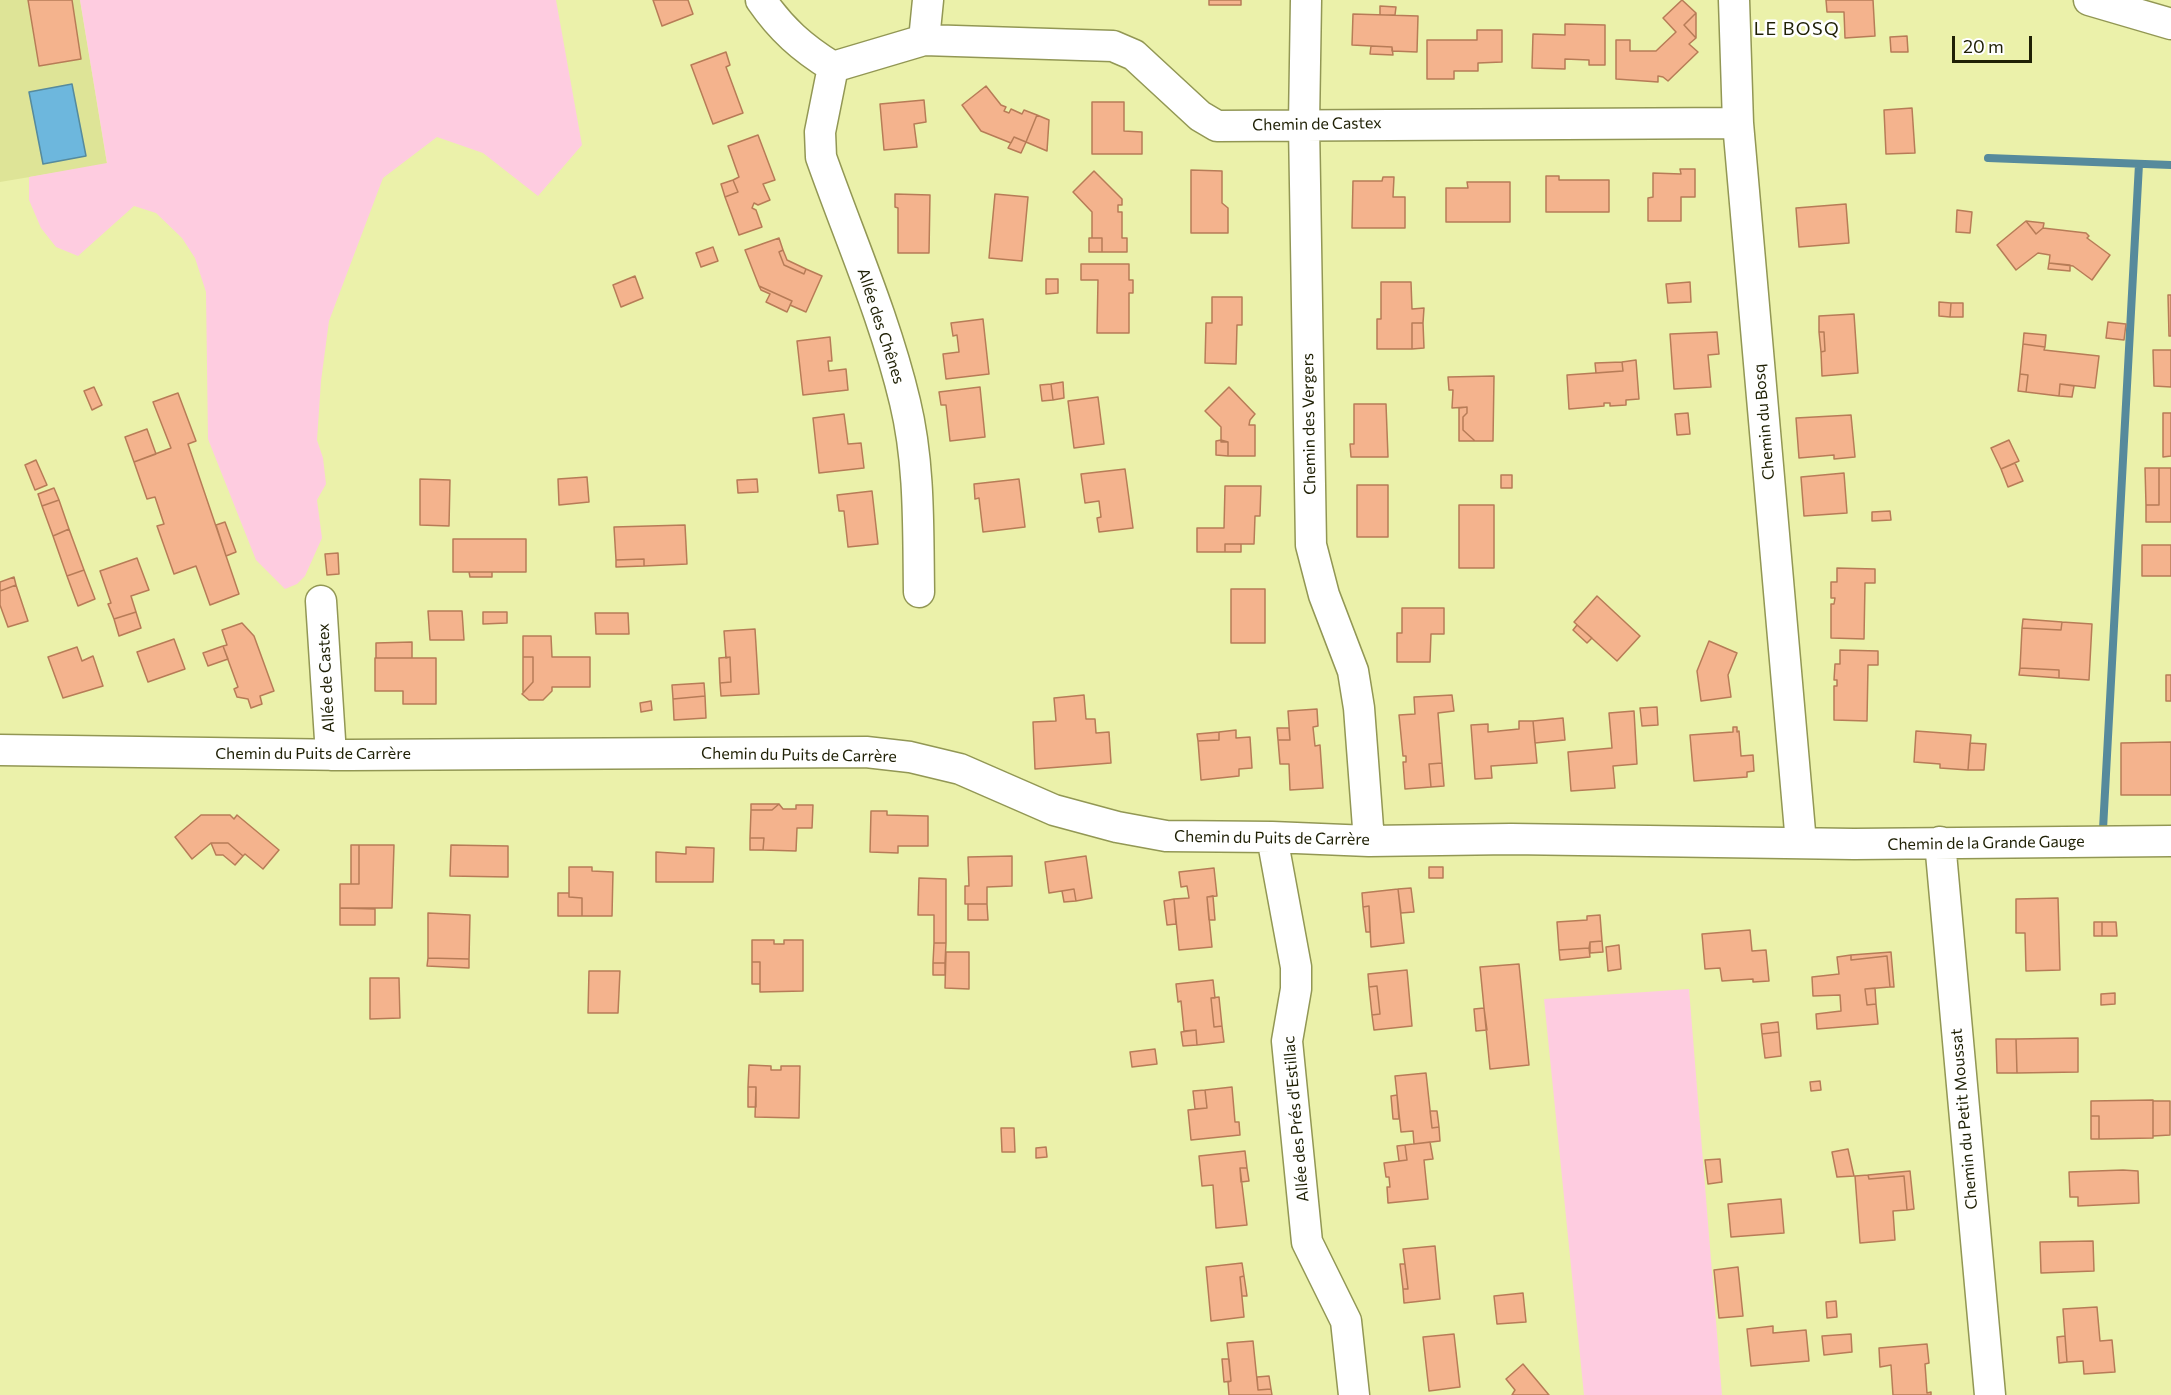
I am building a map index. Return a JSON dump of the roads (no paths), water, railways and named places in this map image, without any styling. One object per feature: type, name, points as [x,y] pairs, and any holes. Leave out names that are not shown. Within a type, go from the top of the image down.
[{"type":"street","points":[[761,0],[777,23],[808,52],[833,67]]},
{"type":"street","points":[[924,40],[928,0]]},
{"type":"street","name":"Chemin des Vergers","points":[[1306,0],[1304,124],[1311,545],[1324,594],[1353,671],[1360,717],[1369,841]]},
{"type":"street","name":"Chemin du Bosq","points":[[1734,0],[1738,123],[1801,843]]},
{"type":"street","points":[[2089,0],[2171,24]]},
{"type":"street","name":"Chemin de Castex","points":[[833,67],[924,40],[1113,46],[1134,55],[1152,69],[1200,116],[1217,126],[1738,123]]},
{"type":"street","name":"Allée des Chênes","points":[[833,67],[820,132],[821,157],[879,311],[906,404],[918,486],[919,592]]},
{"type":"street","name":"Allée de Castex","points":[[321,601],[331,754]]},
{"type":"street","name":"Chemin du Puits de Carrère","points":[[0,750],[331,754],[866,752],[910,757],[960,769],[1054,810],[1117,827],[1166,836],[1369,841],[1511,839],[1801,843]]},
{"type":"street","name":"Allée des Prés d'Estillac","points":[[1272,837],[1296,967],[1296,989],[1287,1041],[1307,1242],[1346,1321],[1354,1395]]},
{"type":"street","name":"Chemin de la Grande Gauge","points":[[1801,843],[2171,841]]},
{"type":"street","name":"Chemin du Petit Moussat","points":[[1940,842],[1990,1395]]},
{"type":"water","points":[[72,84],[86,156],[43,164],[29,92]]},
{"type":"waterway","points":[[1988,158],[2171,165]]},
{"type":"waterway","points":[[2103,829],[2139,164]]},
{"type":"district","name":"LE BOSQ","points":[[1797,29]]}]
